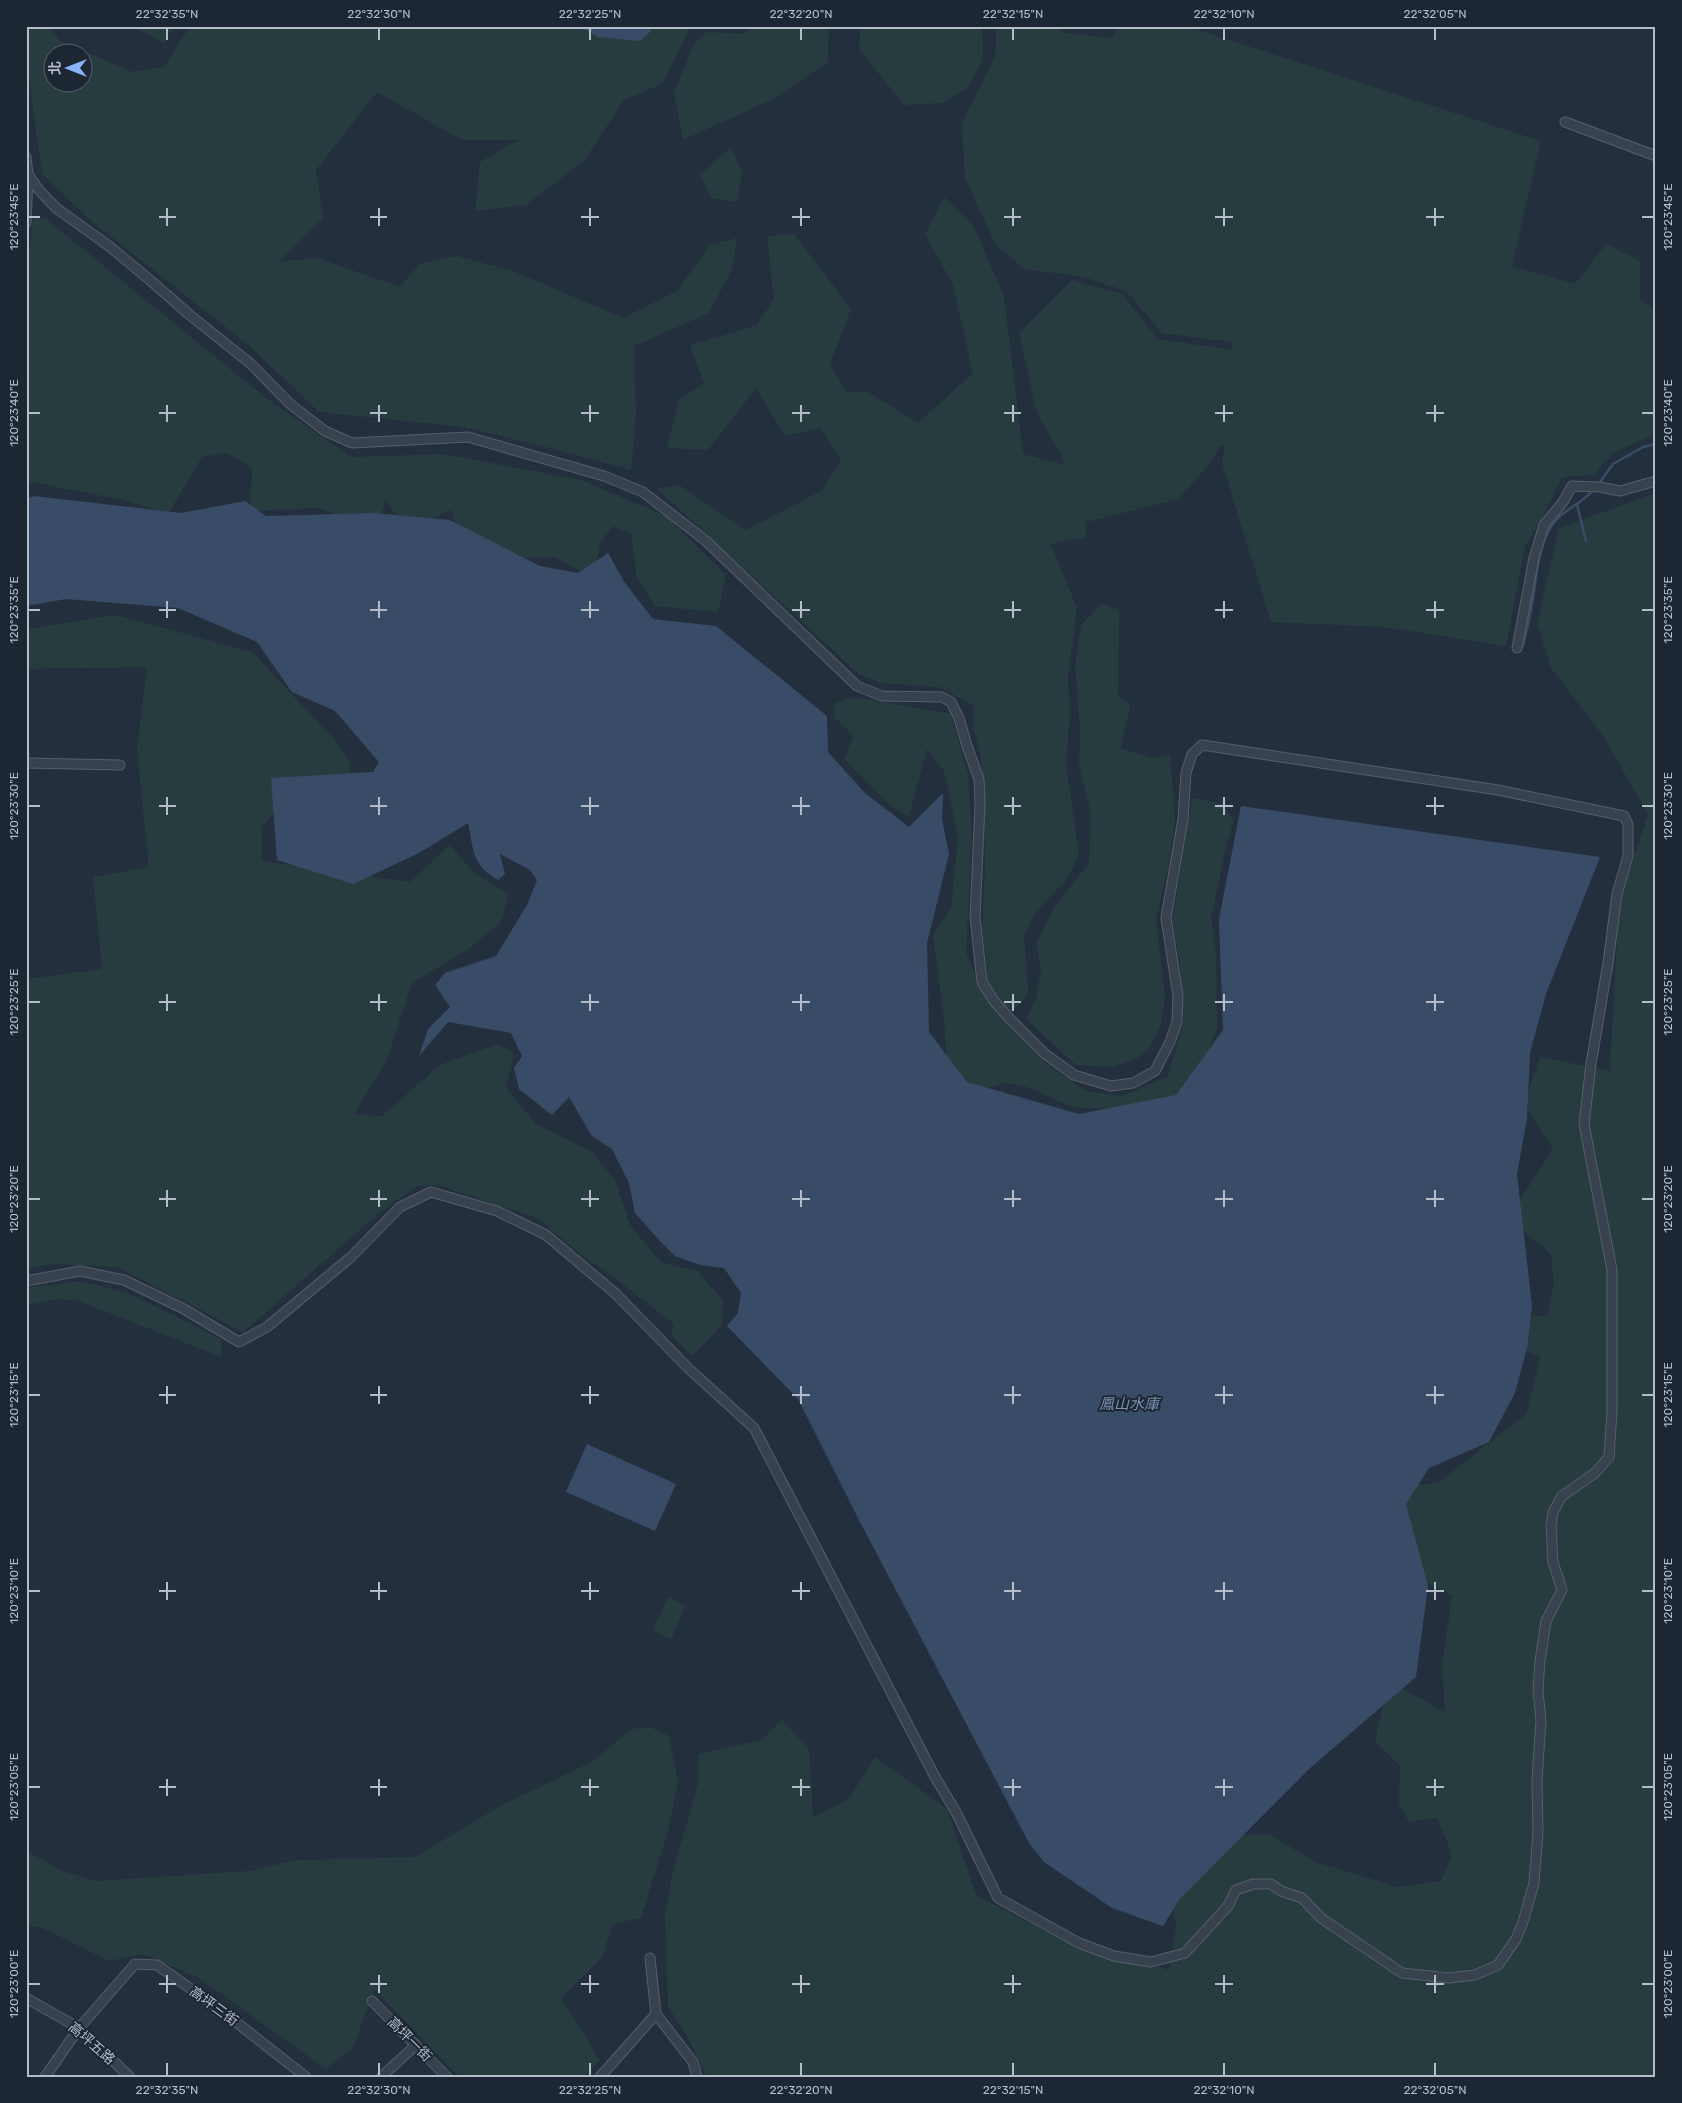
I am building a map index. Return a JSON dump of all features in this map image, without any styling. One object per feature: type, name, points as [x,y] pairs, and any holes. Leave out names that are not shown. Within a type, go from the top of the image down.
[{"type":"street","points":[[1565,122],[1656,156]]},
{"type":"street","points":[[26,157],[28,174],[26,223]]},
{"type":"street","points":[[26,1281],[80,1271],[124,1280],[184,1309],[239,1342],[267,1327],[350,1257],[400,1207],[431,1192],[497,1211],[546,1235],[616,1294],[688,1368],[754,1428],[934,1775],[957,1814],[998,1898],[1079,1943],[1114,1956],[1151,1962],[1185,1953],[1228,1906],[1236,1890],[1253,1884],[1271,1884],[1281,1891],[1302,1898],[1321,1918],[1402,1973],[1449,1978],[1475,1975],[1498,1966],[1516,1939],[1530,1900],[1536,1859],[1537,1780],[1541,1720],[1538,1690],[1540,1661],[1546,1621],[1562,1590],[1553,1562],[1551,1526],[1553,1512],[1562,1496],[1595,1473],[1609,1457],[1612,1411],[1612,1270],[1584,1124],[1591,1064],[1608,963],[1617,894],[1628,856],[1628,824],[1624,816],[1498,790],[1202,745],[1192,754],[1186,773],[1183,818],[1166,918],[1178,996],[1177,1022],[1170,1042],[1155,1070],[1134,1083],[1111,1086],[1074,1075],[1045,1054],[1017,1027],[994,1001],[982,982],[975,917],[980,804],[979,779],[959,718],[951,702],[942,697],[882,696],[857,686],[706,540],[643,492],[604,476],[468,437],[352,443],[325,431],[290,404],[251,364],[109,246],[56,208],[38,189],[28,174]]},
{"type":"street","points":[[1517,648],[1534,558],[1544,525],[1572,486],[1600,487],[1620,491],[1656,481]]},
{"type":"street","points":[[26,764],[120,765]]},
{"type":"street","points":[[650,1958],[656,2014],[693,2062],[697,2077]]},
{"type":"street","name":"高坪三街","points":[[45,2077],[78,2028],[135,1964],[156,1965],[218,2008],[306,2077]]},
{"type":"street","name":"高坪五路","points":[[26,1998],[78,2028],[130,2077]]},
{"type":"street","name":"高坪一街","points":[[372,2001],[448,2077]]},
{"type":"street","points":[[600,2077],[656,2014]]},
{"type":"street","points":[[382,2077],[416,2045]]},
{"type":"green space","points":[[26,26],[49,26],[62,42],[42,42],[42,92],[92,92],[92,55],[132,72],[164,67],[190,26],[691,26],[662,84],[624,100],[584,161],[526,205],[475,211],[480,162],[518,140],[462,140],[377,92],[316,170],[323,218],[280,261],[317,258],[400,287],[420,264],[456,256],[513,271],[623,318],[677,291],[710,245],[737,238],[732,269],[709,313],[634,346],[636,415],[631,470],[463,427],[319,412],[246,343],[95,224],[42,174],[26,58]]},
{"type":"green space","points":[[132,26],[173,26],[164,43]]},
{"type":"green space","points":[[751,26],[829,26],[828,62],[773,99],[683,140],[674,93],[695,42],[707,32],[744,34]]},
{"type":"green space","points":[[861,26],[982,26],[983,52],[980,65],[966,89],[942,103],[904,105],[859,49]]},
{"type":"green space","points":[[997,26],[1058,26],[1065,33],[1112,38],[1119,26],[1186,26],[1541,141],[1512,266],[1575,284],[1606,244],[1640,261],[1640,299],[1656,311],[1656,434],[1612,453],[1594,475],[1562,477],[1543,517],[1525,546],[1506,646],[1384,627],[1271,622],[1222,463],[1225,447],[1221,445],[1207,467],[1178,499],[1086,522],[1086,537],[1051,544],[1077,608],[1068,676],[1070,711],[1066,764],[1079,854],[1068,878],[1034,914],[1024,935],[1028,993],[1018,1006],[1009,1012],[988,981],[982,929],[985,869],[984,794],[980,753],[973,728],[974,706],[939,687],[882,683],[859,674],[657,489],[679,485],[746,530],[821,491],[841,461],[821,428],[785,436],[756,388],[708,450],[667,448],[679,399],[704,384],[690,345],[756,326],[774,299],[767,236],[794,234],[851,309],[830,364],[847,392],[868,392],[918,423],[973,373],[953,285],[925,234],[944,197],[973,225],[1004,296],[1023,454],[1065,465],[1037,413],[1019,333],[1072,280],[1122,294],[1158,339],[1233,350],[1231,342],[1162,333],[1126,291],[1084,277],[1025,269],[996,246],[965,178],[962,122],[995,57]]},
{"type":"green space","points":[[731,147],[742,172],[737,202],[712,198],[700,175]]},
{"type":"green space","points":[[33,218],[45,218],[262,395],[351,457],[443,454],[581,480],[666,516],[726,575],[718,612],[655,606],[637,578],[631,534],[613,526],[600,543],[594,578],[554,557],[466,560],[451,510],[405,531],[386,499],[376,534],[321,508],[250,511],[252,467],[227,453],[202,457],[168,514],[123,500],[26,481],[26,275]]},
{"type":"green space","points":[[1656,493],[1656,2077],[706,2077],[690,2041],[668,2006],[665,1914],[673,1871],[698,1784],[699,1754],[761,1740],[782,1720],[809,1749],[813,1817],[849,1799],[875,1757],[947,1809],[976,1895],[1048,1932],[1169,1970],[1176,1928],[1171,1885],[1179,1838],[1269,1834],[1315,1862],[1398,1887],[1441,1881],[1452,1854],[1437,1818],[1409,1822],[1399,1804],[1400,1766],[1375,1742],[1388,1681],[1445,1712],[1442,1667],[1452,1595],[1425,1582],[1402,1513],[1405,1486],[1438,1483],[1527,1413],[1540,1356],[1520,1349],[1500,1318],[1547,1316],[1554,1284],[1551,1254],[1508,1218],[1553,1149],[1524,1104],[1540,1057],[1610,1071],[1619,901],[1648,815],[1604,737],[1551,668],[1537,623],[1559,528]]},
{"type":"green space","points":[[1102,603],[1119,610],[1118,696],[1130,705],[1121,748],[1152,758],[1170,754],[1175,820],[1168,868],[1156,919],[1165,999],[1160,1027],[1149,1049],[1136,1059],[1112,1067],[1076,1065],[1026,1019],[1036,999],[1041,970],[1036,943],[1054,908],[1089,863],[1091,815],[1079,764],[1080,730],[1075,666],[1081,625]]},
{"type":"green space","points":[[116,615],[252,652],[333,738],[350,762],[348,790],[296,790],[262,826],[262,861],[410,882],[450,845],[475,874],[509,894],[501,922],[470,948],[412,983],[386,1062],[354,1114],[382,1116],[440,1065],[498,1044],[514,1053],[506,1088],[536,1124],[592,1152],[615,1180],[630,1225],[661,1262],[697,1271],[723,1300],[722,1325],[692,1356],[671,1335],[674,1324],[599,1266],[591,1263],[537,1218],[441,1186],[418,1185],[377,1215],[243,1332],[117,1267],[51,1264],[26,1269],[26,979],[102,969],[93,877],[149,867],[137,749],[147,667],[26,669],[26,629]]},
{"type":"green space","points":[[854,697],[951,714],[968,775],[972,831],[966,952],[985,998],[1044,1062],[1086,1091],[1123,1096],[1168,1076],[1184,1021],[1180,962],[1172,922],[1192,798],[1222,804],[1234,821],[1227,843],[1211,918],[1216,951],[1217,1028],[1196,1087],[1144,1111],[1073,1107],[1027,1087],[1002,1083],[969,1095],[947,1071],[944,1018],[933,935],[951,908],[958,836],[944,771],[927,749],[909,816],[891,806],[845,760],[853,735],[834,717],[835,703]]},
{"type":"green space","points":[[81,1281],[130,1294],[221,1339],[221,1357],[79,1301],[61,1299],[26,1305],[26,1288]]},
{"type":"green space","points":[[668,1597],[686,1605],[671,1639],[653,1630]]},
{"type":"green space","points":[[650,1727],[669,1736],[678,1781],[668,1831],[641,1918],[612,1924],[603,1956],[561,1998],[600,2060],[583,2077],[459,2077],[375,1990],[352,2049],[326,2069],[199,1978],[143,1954],[109,1961],[45,1929],[26,1924],[26,1851],[63,1871],[95,1881],[249,1871],[296,1860],[415,1857],[497,1808],[591,1762],[632,1729]]},
{"type":"water","points":[[579,26],[646,26],[651,31],[640,41],[598,37]]},
{"type":"water","name":"鳳山水庫","points":[[34,496],[181,513],[245,501],[266,516],[374,513],[450,520],[540,566],[578,573],[608,553],[625,583],[653,619],[716,626],[827,716],[828,752],[865,793],[909,827],[943,793],[942,819],[949,854],[927,943],[929,1032],[967,1082],[1079,1114],[1176,1095],[1223,1030],[1219,919],[1241,806],[1600,857],[1546,994],[1530,1053],[1527,1118],[1517,1174],[1532,1306],[1527,1348],[1515,1393],[1489,1442],[1429,1468],[1406,1504],[1428,1586],[1416,1677],[1309,1769],[1179,1900],[1163,1926],[1112,1908],[1044,1862],[1029,1843],[859,1520],[798,1399],[727,1326],[738,1313],[741,1293],[724,1268],[700,1265],[675,1256],[658,1239],[635,1213],[629,1183],[612,1149],[592,1136],[569,1097],[552,1115],[519,1089],[514,1068],[522,1056],[511,1033],[448,1022],[419,1056],[428,1029],[450,1007],[435,985],[445,973],[496,956],[527,905],[537,880],[530,870],[500,854],[505,874],[498,880],[489,874],[475,856],[468,823],[419,853],[353,884],[277,860],[271,778],[373,772],[379,762],[335,711],[292,692],[257,642],[178,608],[66,599],[26,606],[26,499]]},
{"type":"water","points":[[587,1444],[676,1484],[655,1531],[566,1492]]},
{"type":"waterway","points":[[1598,485],[1613,464],[1643,447],[1656,444]]},
{"type":"waterway","points":[[1523,646],[1541,549],[1545,539],[1556,520],[1594,489]]},
{"type":"waterway","points":[[1577,505],[1586,541]]}]
